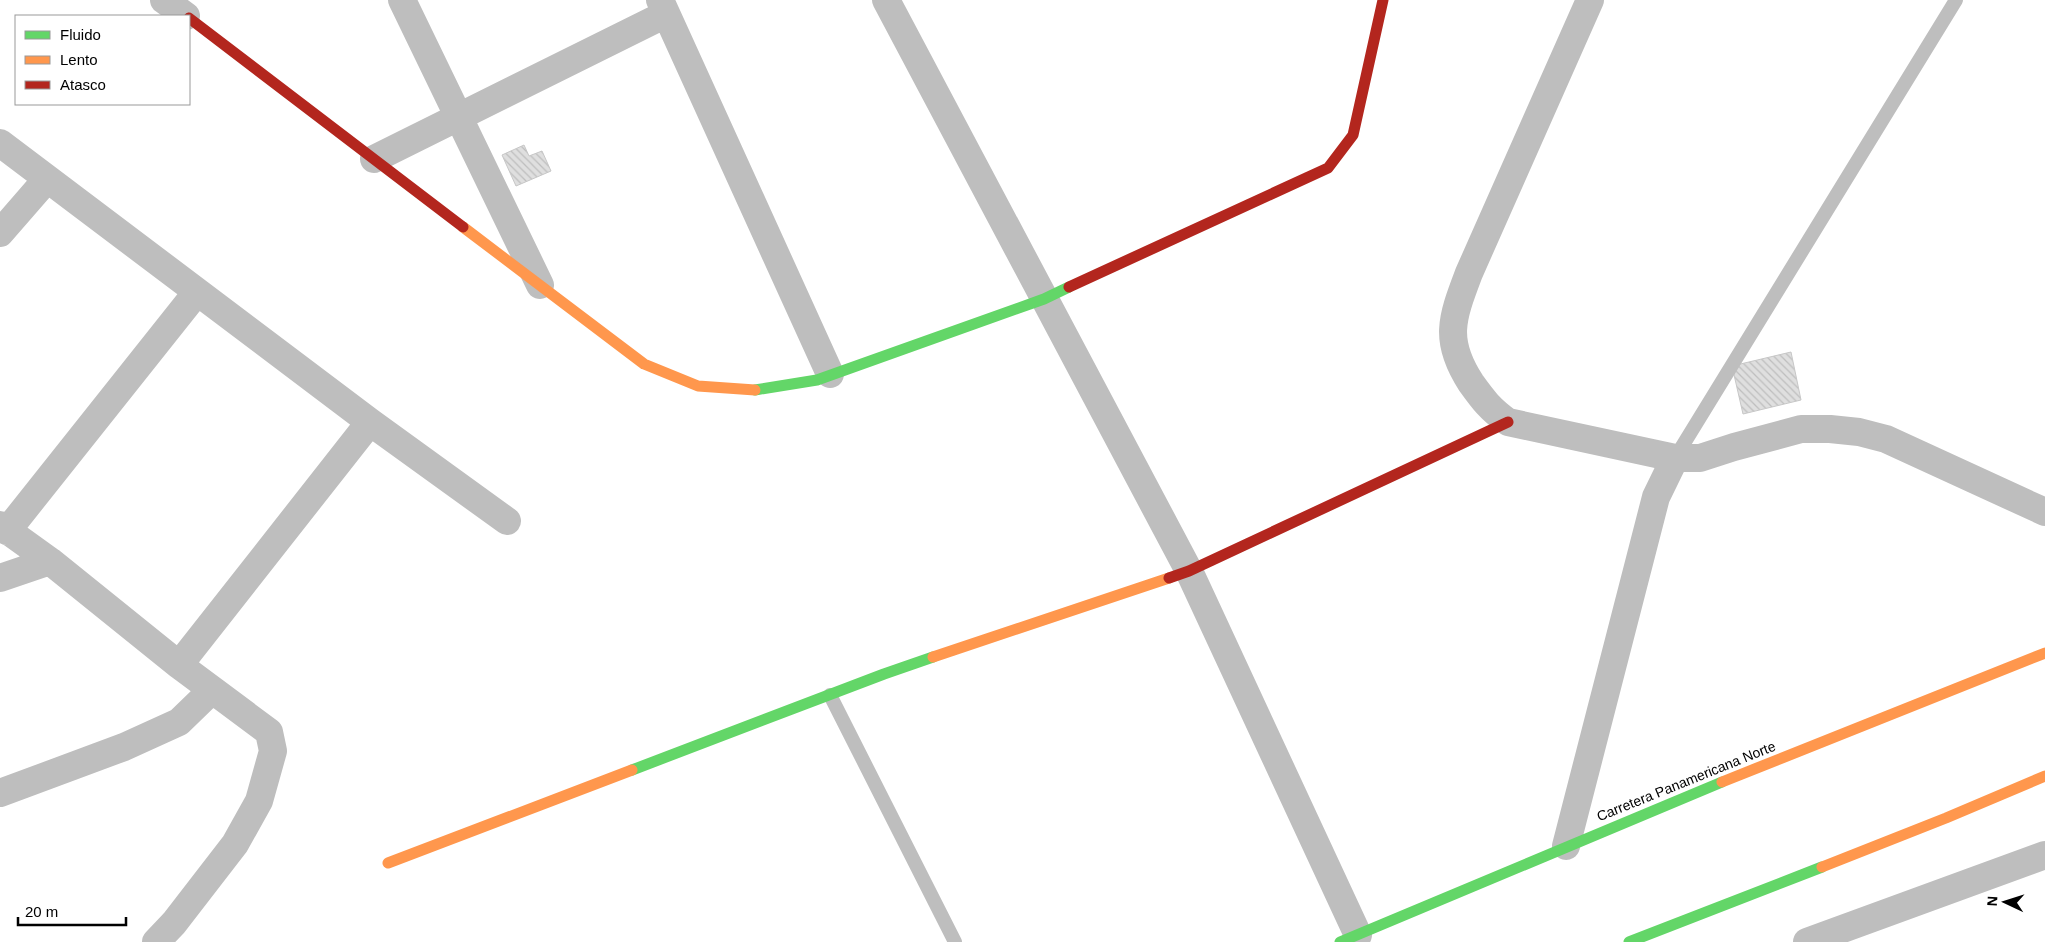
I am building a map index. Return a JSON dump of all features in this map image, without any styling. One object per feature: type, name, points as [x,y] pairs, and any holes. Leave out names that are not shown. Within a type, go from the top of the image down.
[{"type":"main road","points":[[190,19],[644,364],[698,386],[754,390],[817,380],[1044,300],[1328,168],[1353,134],[1383,0]]},
{"type":"main road","points":[[388,863],[884,674],[1189,571],[1508,422]]},
{"type":"main road","name":"Carretera Panamericana Norte","points":[[1349,938],[1643,814],[2045,653]]},
{"type":"main road","points":[[1629,942],[1937,822],[2045,776]]},
{"type":"street","points":[[164,0],[184,15]]},
{"type":"street","points":[[402,0],[540,284]]},
{"type":"street","points":[[886,0],[1189,571],[1349,938]]},
{"type":"street","points":[[1590,0],[1469,273],[1454,319],[1453,345],[1462,369],[1492,411],[1508,422],[1675,458],[1700,458],[1801,429],[1830,428],[1859,432],[1886,439],[2045,512]]},
{"type":"street","points":[[374,159],[663,7],[830,374]]},
{"type":"street","points":[[0,143],[370,422],[508,521]]},
{"type":"street","points":[[0,233],[47,179]]},
{"type":"street","points":[[156,942],[174,923],[234,844],[259,800],[273,751],[269,732],[179,665],[50,560],[4,528],[197,292]]},
{"type":"street","points":[[179,665],[370,422]]},
{"type":"street","points":[[1566,846],[1656,497],[1675,458]]},
{"type":"street","points":[[0,578],[50,560]]},
{"type":"street","points":[[0,792],[124,747],[179,722],[212,690]]},
{"type":"street","points":[[1807,942],[2045,855]]},
{"type":"lane","points":[[1675,458],[1956,0]]},
{"type":"lane","points":[[830,695],[955,942]]},
{"type":"building","points":[[524,145],[529,156],[542,151],[551,171],[516,186],[502,155]]},
{"type":"building","points":[[1791,352],[1801,400],[1743,414],[1732,366]]},
{"type":"traffic: fast","points":[[755,390],[817,380],[1044,299],[1069,287]]},
{"type":"traffic: fast","points":[[632,770],[933,657]]},
{"type":"traffic: fast","points":[[1340,942],[1722,782]]},
{"type":"traffic: fast","points":[[1629,942],[1822,867]]},
{"type":"traffic: slow","points":[[463,227],[644,364],[698,386],[755,390]]},
{"type":"traffic: slow","points":[[933,657],[1169,578]]},
{"type":"traffic: slow","points":[[1722,782],[2045,653]]},
{"type":"traffic: slow","points":[[388,863],[632,770]]},
{"type":"traffic: slow","points":[[1822,867],[2045,776]]},
{"type":"traffic: jam","points":[[1069,287],[1328,168],[1353,135],[1383,0]]},
{"type":"traffic: jam","points":[[190,19],[463,227]]},
{"type":"traffic: jam","points":[[1169,578],[1189,571],[1508,422]]}]
